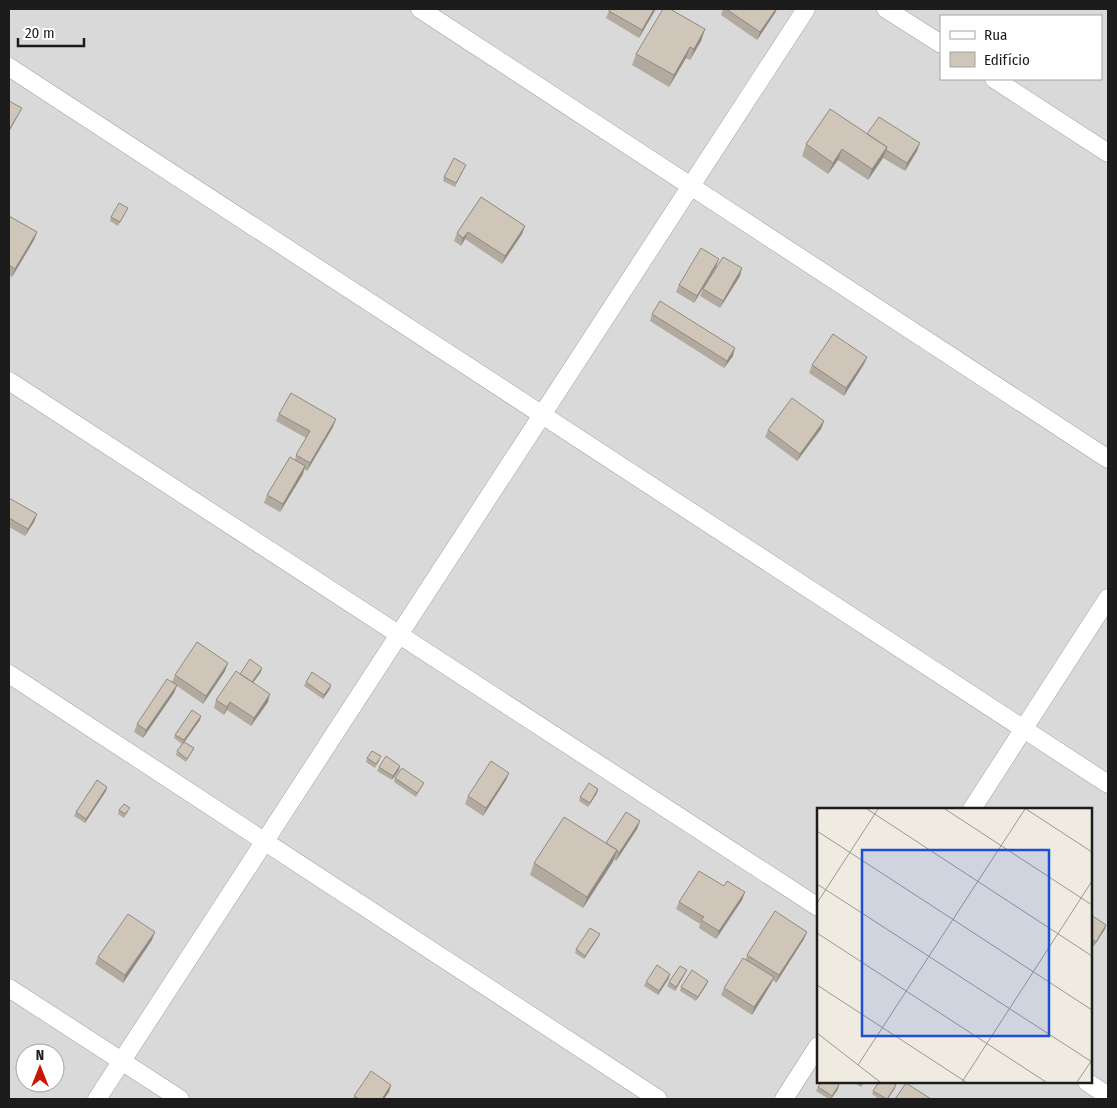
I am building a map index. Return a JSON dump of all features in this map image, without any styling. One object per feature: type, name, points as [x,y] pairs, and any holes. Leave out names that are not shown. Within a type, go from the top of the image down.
[{"type":"street","points":[[420,9],[1108,459]]},
{"type":"street","points":[[97,1099],[806,9]]},
{"type":"street","points":[[886,9],[940,43]]},
{"type":"street","points":[[9,67],[1108,784]]},
{"type":"street","points":[[996,80],[1108,153]]},
{"type":"street","points":[[9,381],[817,906]]},
{"type":"street","points":[[973,808],[1108,598]]},
{"type":"street","points":[[9,674],[658,1099]]},
{"type":"street","points":[[9,988],[180,1099]]},
{"type":"street","points":[[784,1099],[817,1048]]},
{"type":"street","points":[[1088,1083],[1108,1096]]},
{"type":"shaded area","points":[[9,9],[1108,9],[1108,1099],[9,1099]]},
{"type":"building","points":[[610,9],[654,9],[642,30],[609,11]]},
{"type":"building","points":[[663,9],[670,9],[705,29],[694,49],[690,47],[674,75],[636,54]]},
{"type":"building","points":[[726,9],[776,9],[760,32]]},
{"type":"building","points":[[9,101],[22,108],[9,130]]},
{"type":"building","points":[[830,109],[887,147],[872,169],[842,149],[833,163],[806,144]]},
{"type":"building","points":[[879,117],[920,143],[907,163],[886,150],[887,147],[867,134]]},
{"type":"building","points":[[454,158],[466,165],[456,183],[444,177]]},
{"type":"building","points":[[481,197],[525,226],[505,256],[468,232],[463,238],[457,233]]},
{"type":"building","points":[[119,203],[128,208],[120,222],[111,217]]},
{"type":"building","points":[[9,216],[37,232],[15,269],[9,265]]},
{"type":"building","points":[[701,248],[719,259],[697,296],[679,285]]},
{"type":"building","points":[[723,257],[742,268],[723,301],[703,289]]},
{"type":"building","points":[[660,301],[735,348],[727,361],[652,314]]},
{"type":"building","points":[[833,334],[867,357],[846,388],[812,365]]},
{"type":"building","points":[[291,393],[336,419],[310,463],[296,455],[310,431],[279,414]]},
{"type":"building","points":[[792,398],[824,421],[800,454],[768,430]]},
{"type":"building","points":[[290,457],[305,466],[283,504],[267,495]]},
{"type":"building","points":[[9,498],[37,514],[28,529],[9,518]]},
{"type":"building","points":[[197,642],[228,663],[206,696],[175,675]]},
{"type":"building","points":[[250,659],[262,668],[252,682],[240,674]]},
{"type":"building","points":[[236,671],[270,694],[254,718],[230,702],[227,707],[216,700]]},
{"type":"building","points":[[312,672],[331,685],[324,695],[306,682]]},
{"type":"building","points":[[167,679],[177,685],[146,730],[137,724]]},
{"type":"building","points":[[192,710],[201,716],[184,740],[175,735]]},
{"type":"building","points":[[184,742],[194,748],[187,759],[177,751]]},
{"type":"building","points":[[372,751],[381,756],[376,764],[367,758]]},
{"type":"building","points":[[386,756],[400,766],[393,776],[379,767]]},
{"type":"building","points":[[491,761],[509,773],[486,808],[468,796]]},
{"type":"building","points":[[402,768],[424,783],[417,793],[395,778]]},
{"type":"building","points":[[97,780],[107,787],[86,819],[76,812]]},
{"type":"building","points":[[589,783],[598,789],[590,803],[580,797]]},
{"type":"building","points":[[124,804],[130,808],[125,814],[119,810]]},
{"type":"building","points":[[626,812],[640,821],[619,853],[606,843]]},
{"type":"building","points":[[564,817],[617,850],[587,897],[534,863]]},
{"type":"building","points":[[699,871],[724,886],[727,881],[745,892],[719,931],[701,920],[704,917],[679,902]]},
{"type":"building","points":[[775,911],[807,932],[779,975],[747,955]]},
{"type":"building","points":[[128,914],[155,932],[125,975],[98,957]]},
{"type":"building","points":[[1092,916],[1106,925],[1096,942],[1092,939]]},
{"type":"building","points":[[590,928],[600,934],[585,956],[576,949]]},
{"type":"building","points":[[743,958],[774,977],[754,1007],[724,988]]},
{"type":"building","points":[[657,965],[670,974],[659,991],[646,982]]},
{"type":"building","points":[[680,966],[687,970],[676,987],[669,982]]},
{"type":"building","points":[[692,970],[708,981],[698,997],[681,987]]},
{"type":"building","points":[[371,1071],[391,1085],[382,1099],[359,1099],[354,1096]]},
{"type":"building","points":[[820,1083],[836,1083],[839,1085],[832,1096],[818,1087]]},
{"type":"building","points":[[878,1083],[893,1083],[896,1085],[887,1099],[873,1091]]},
{"type":"building","points":[[906,1083],[931,1099],[895,1099]]}]
